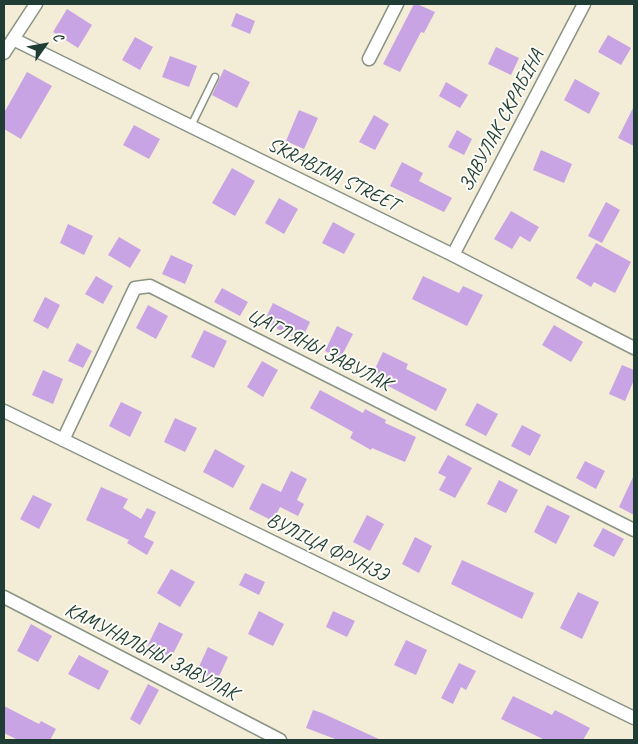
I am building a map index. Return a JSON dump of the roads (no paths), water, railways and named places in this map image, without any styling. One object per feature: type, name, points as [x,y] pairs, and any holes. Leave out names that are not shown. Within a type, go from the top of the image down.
[{"type":"street","points":[[4,53],[36,4]]},
{"type":"street","points":[[369,59],[397,4]]},
{"type":"street","name":"ЗАВУЛАК СКРАБІНА","points":[[453,255],[584,4]]},
{"type":"street","name":"SKRABINA STREET","points":[[13,39],[453,255],[634,348]]},
{"type":"street","name":"ЦАГЛЯНЫ ЗАВУЛАК","points":[[63,440],[135,288],[150,286],[634,530]]},
{"type":"street","name":"ВУЛІЦА ФРУНЗЭ","points":[[4,411],[634,718]]},
{"type":"street","name":"КАМУНАЛЬНЫ ЗАВУЛАК","points":[[4,597],[280,740]]},
{"type":"lane","points":[[191,126],[215,77]]}]
